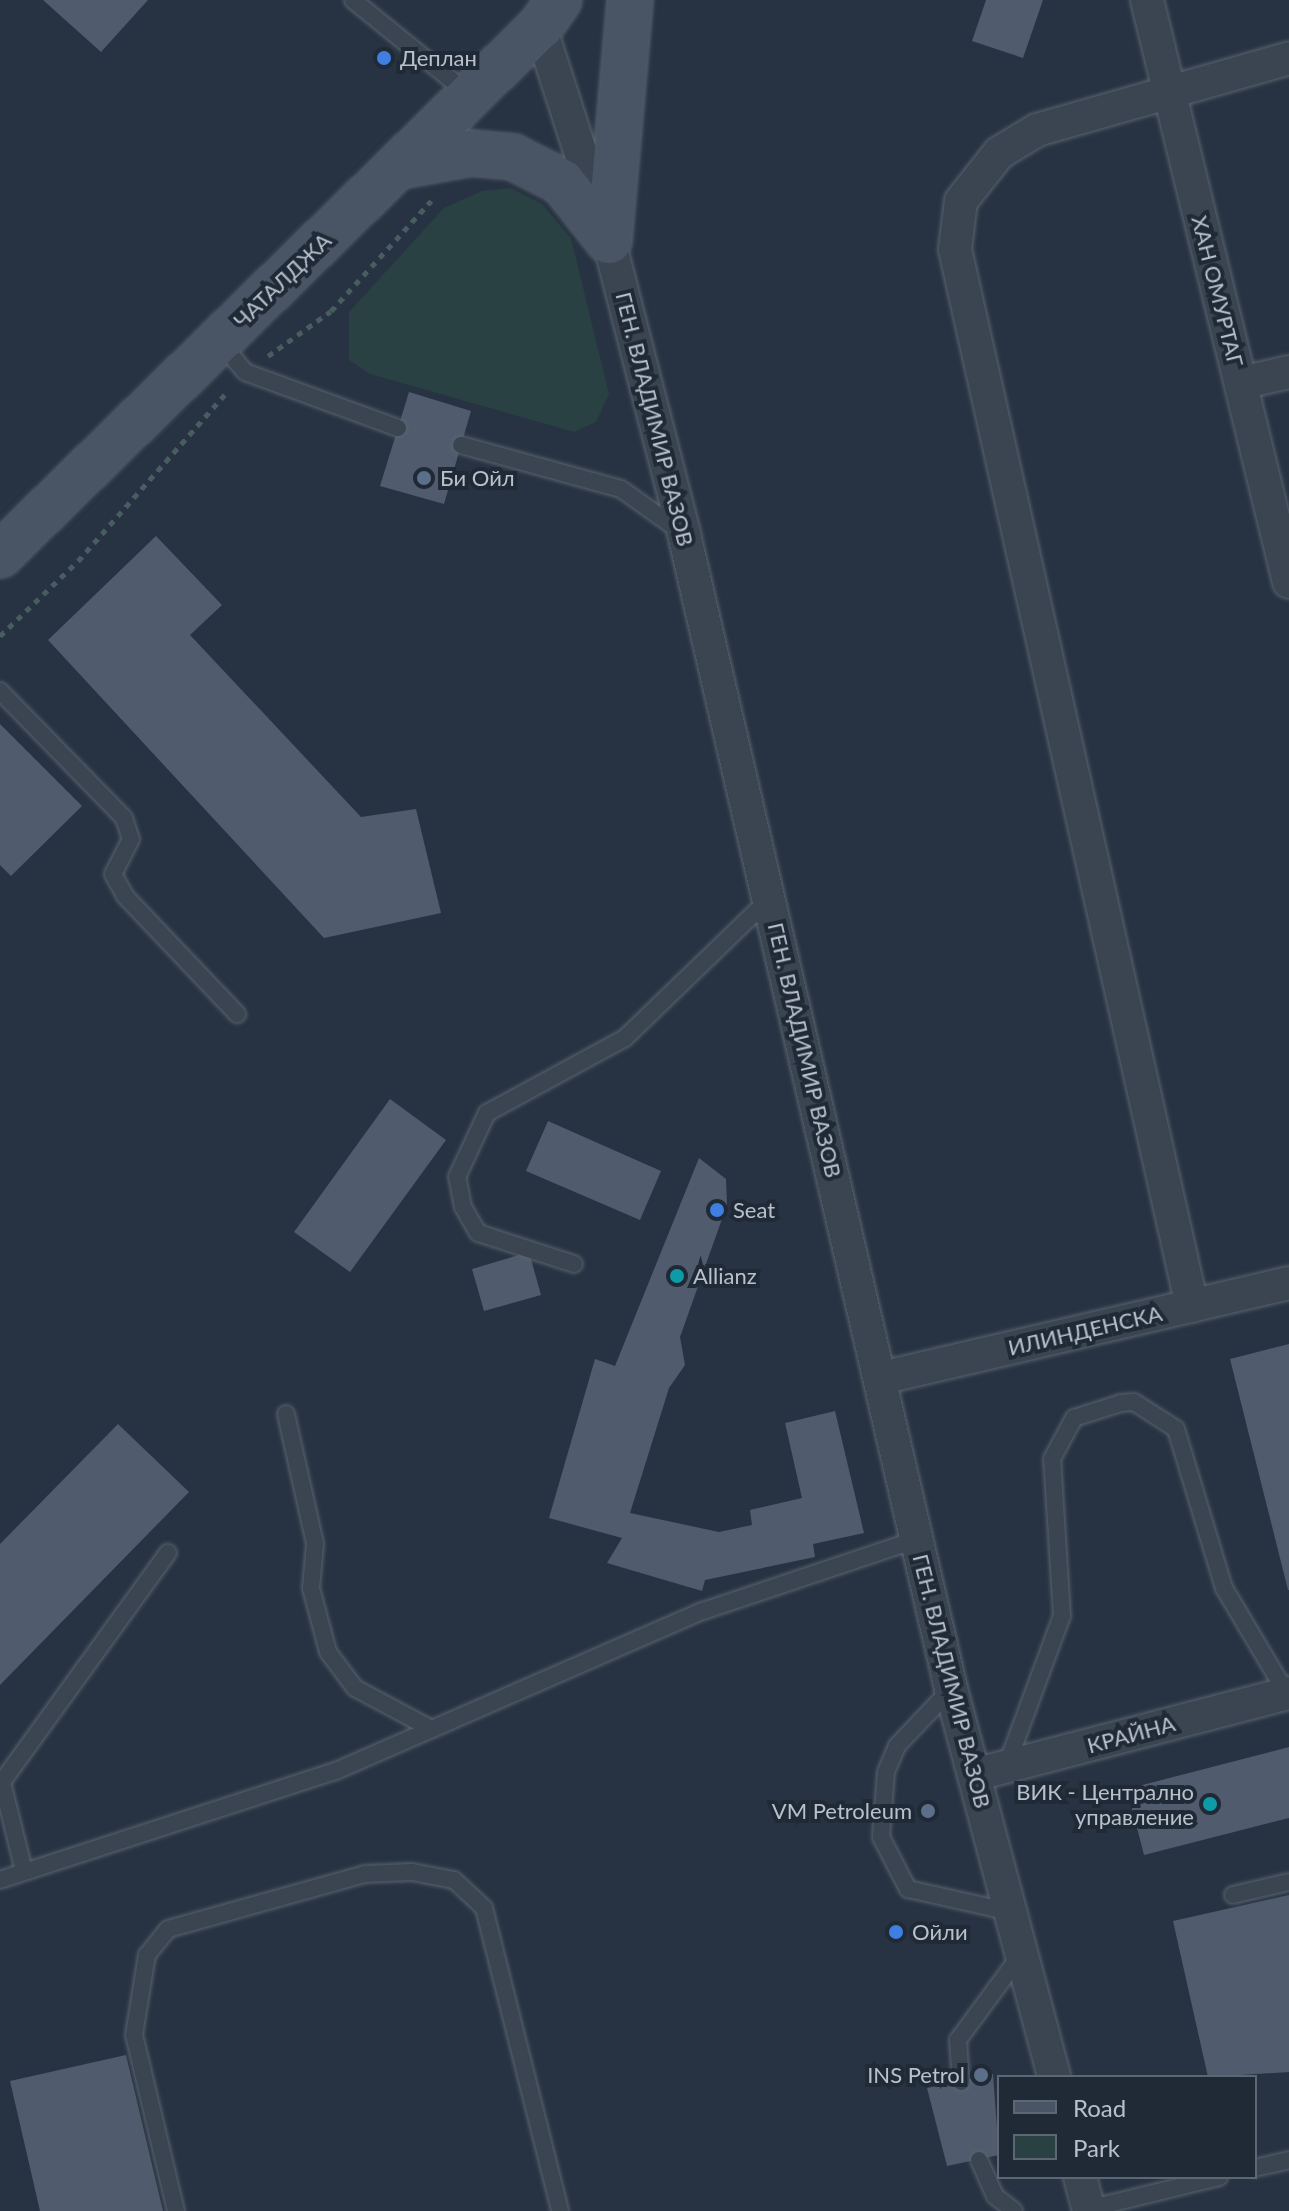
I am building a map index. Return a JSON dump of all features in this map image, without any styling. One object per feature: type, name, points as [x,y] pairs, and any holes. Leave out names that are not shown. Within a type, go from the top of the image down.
[{"type":"main road","points":[[609,241],[630,0]]},
{"type":"main road","name":"ЧАТАЛДЖА","points":[[0,555],[232,356],[399,166],[550,14]]},
{"type":"main road","points":[[399,166],[471,153],[513,157],[562,182],[609,241]]},
{"type":"street","name":"ХАН ОМУРТАГ","points":[[1147,0],[1166,89],[1289,582]]},
{"type":"street","name":"ГЕН. ВЛАДИМИР ВАЗОВ","points":[[550,14],[684,534],[951,1689],[1053,2075]]},
{"type":"street","points":[[1192,1306],[955,249],[961,201],[999,153],[1037,130],[1166,89],[1289,58]]},
{"type":"street","points":[[1241,383],[1289,372]]},
{"type":"street","name":"ИЛИНДЕНСКА","points":[[881,1378],[1289,1283]]},
{"type":"street","name":"КРАЙНА","points":[[974,1775],[1288,1694]]},
{"type":"street","points":[[1081,2179],[1089,2210]]},
{"type":"lane","points":[[353,0],[471,95]]},
{"type":"lane","points":[[232,356],[398,428]]},
{"type":"lane","points":[[461,445],[621,489],[684,534]]},
{"type":"lane","points":[[0,691],[124,818],[131,839],[113,874],[125,896],[237,1014]]},
{"type":"lane","points":[[574,1264],[478,1233],[463,1207],[457,1177],[487,1113],[625,1038],[770,899]]},
{"type":"lane","points":[[1006,1767],[1062,1616],[1052,1459],[1074,1418],[1121,1403],[1134,1402],[1176,1429],[1224,1588],[1288,1694]]},
{"type":"lane","points":[[286,1414],[315,1544],[311,1588],[328,1652],[355,1688],[426,1726]]},
{"type":"lane","points":[[0,1880],[23,1867],[336,1771],[426,1726],[703,1611],[918,1539]]},
{"type":"lane","points":[[23,1867],[2,1782],[168,1553]]},
{"type":"lane","points":[[951,1689],[897,1746],[886,1772],[881,1837],[908,1889],[1011,1912]]},
{"type":"lane","points":[[176,2211],[134,2035],[147,1955],[168,1929],[365,1874],[412,1872],[454,1880],[484,1908],[560,2211]]},
{"type":"lane","points":[[1233,1895],[1289,1882]]},
{"type":"lane","points":[[961,2082],[958,2040],[1021,1954]]},
{"type":"lane","points":[[979,2160],[995,2196],[1014,2211]]},
{"type":"lane","points":[[1257,2168],[1289,2160]]},
{"type":"lane","points":[[1089,2210],[1211,2179]]},
{"type":"path","points":[[0,636],[78,561],[232,356],[331,311],[436,196]]},
{"type":"green space","points":[[511,188],[542,204],[571,238],[609,394],[596,422],[574,432],[370,374],[349,360],[349,312],[444,208],[482,191]]},
{"type":"building","points":[[43,0],[148,0],[101,52]]},
{"type":"building","points":[[986,0],[1043,0],[1023,58],[972,41]]},
{"type":"building","points":[[409,392],[471,411],[444,504],[380,486]]},
{"type":"building","points":[[156,536],[222,605],[190,635],[361,817],[416,809],[441,913],[324,938],[48,640]]},
{"type":"building","points":[[0,724],[82,806],[11,876],[0,865]]},
{"type":"building","points":[[390,1099],[446,1140],[350,1272],[294,1232]]},
{"type":"building","points":[[548,1121],[661,1171],[640,1220],[526,1171]]},
{"type":"building","points":[[699,1158],[726,1179],[727,1205],[680,1337],[685,1365],[669,1388],[630,1513],[719,1532],[752,1525],[750,1510],[802,1498],[785,1423],[835,1411],[864,1533],[813,1544],[815,1557],[705,1580],[702,1591],[607,1563],[622,1538],[549,1518],[595,1359],[615,1366]]},
{"type":"building","points":[[529,1252],[541,1295],[484,1311],[472,1269]]},
{"type":"building","points":[[1289,1344],[1289,1590],[1288,1590],[1230,1359]]},
{"type":"building","points":[[118,1424],[189,1492],[0,1685],[0,1544]]},
{"type":"building","name":"ВИК - Централно управление","points":[[1289,1747],[1289,1818],[1144,1855],[1127,1789]]},
{"type":"building","points":[[1289,1895],[1289,2072],[1208,2075],[1173,1921]]},
{"type":"building","points":[[126,2055],[163,2211],[40,2211],[10,2081]]},
{"type":"building","points":[[993,2074],[997,2155],[947,2166],[927,2088]]},
{"type":"place","name":"Деплан","points":[[384,58]]},
{"type":"place","name":"Би Ойл","points":[[424,478]]},
{"type":"place","name":"Seat","points":[[717,1210]]},
{"type":"place","name":"Allianz","points":[[677,1276]]},
{"type":"place","name":"ВИК - Централно управление","points":[[1210,1804]]},
{"type":"place","name":"VM Petroleum","points":[[928,1811]]},
{"type":"place","name":"Ойли","points":[[896,1932]]},
{"type":"place","name":"INS Petrol","points":[[981,2075]]}]
